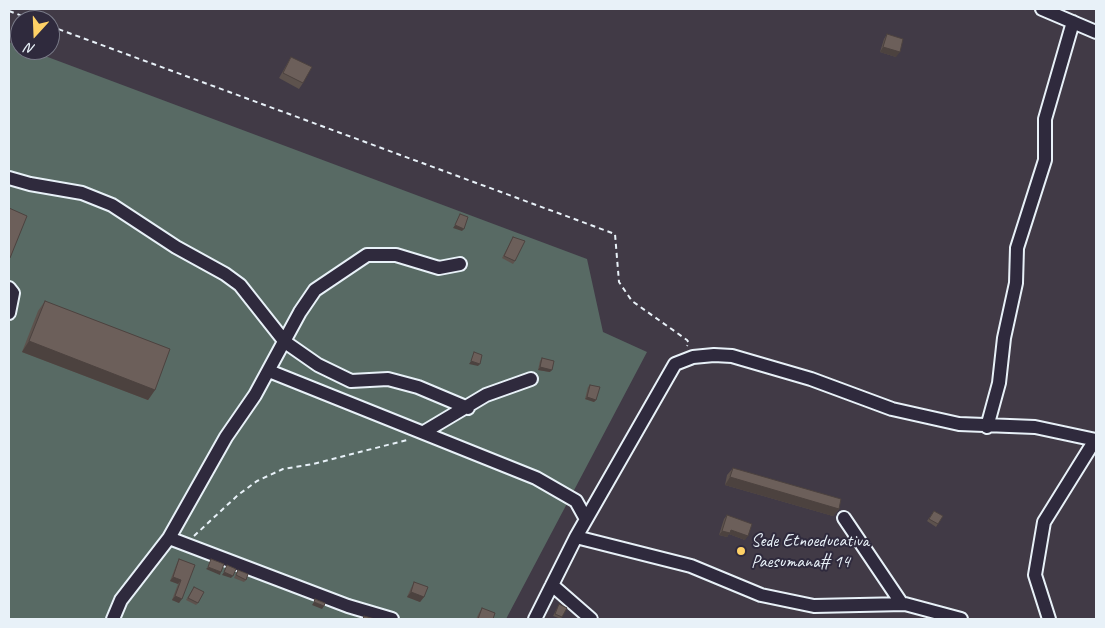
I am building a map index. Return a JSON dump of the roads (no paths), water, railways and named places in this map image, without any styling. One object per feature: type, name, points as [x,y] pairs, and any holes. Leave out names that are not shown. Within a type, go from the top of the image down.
[{"type":"street","points":[[1042,9],[1096,32]]},
{"type":"street","points":[[987,427],[998,383],[1004,338],[1016,283],[1017,248],[1045,160],[1045,119],[1073,22]]},
{"type":"street","points":[[9,178],[30,184],[82,193],[112,205],[176,247],[226,274],[240,285],[285,342],[318,365],[350,381],[388,379],[418,387],[468,408]]},
{"type":"street","points":[[113,619],[121,600],[169,538],[226,437],[255,395],[300,312],[315,290],[367,255],[396,254],[439,268],[460,264]]},
{"type":"street","points":[[9,288],[14,293],[9,313]]},
{"type":"street","points":[[535,619],[576,537],[676,364],[693,357],[714,355],[732,356],[811,379],[892,409],[960,424],[987,427],[1035,427],[1096,440],[1044,522],[1035,575],[1049,619]]},
{"type":"street","points":[[269,371],[424,432],[458,449],[536,478],[576,501],[586,520]]},
{"type":"street","points":[[424,432],[486,396],[531,379]]},
{"type":"street","points":[[844,518],[902,604]]},
{"type":"street","points":[[576,537],[691,566],[761,594],[814,606],[902,604],[961,619]]},
{"type":"street","points":[[169,538],[348,606],[392,619]]},
{"type":"street","points":[[552,585],[591,619]]},
{"type":"place","name":"Sede Etnoeducativa Paesumana# 14","points":[[741,551]]}]
